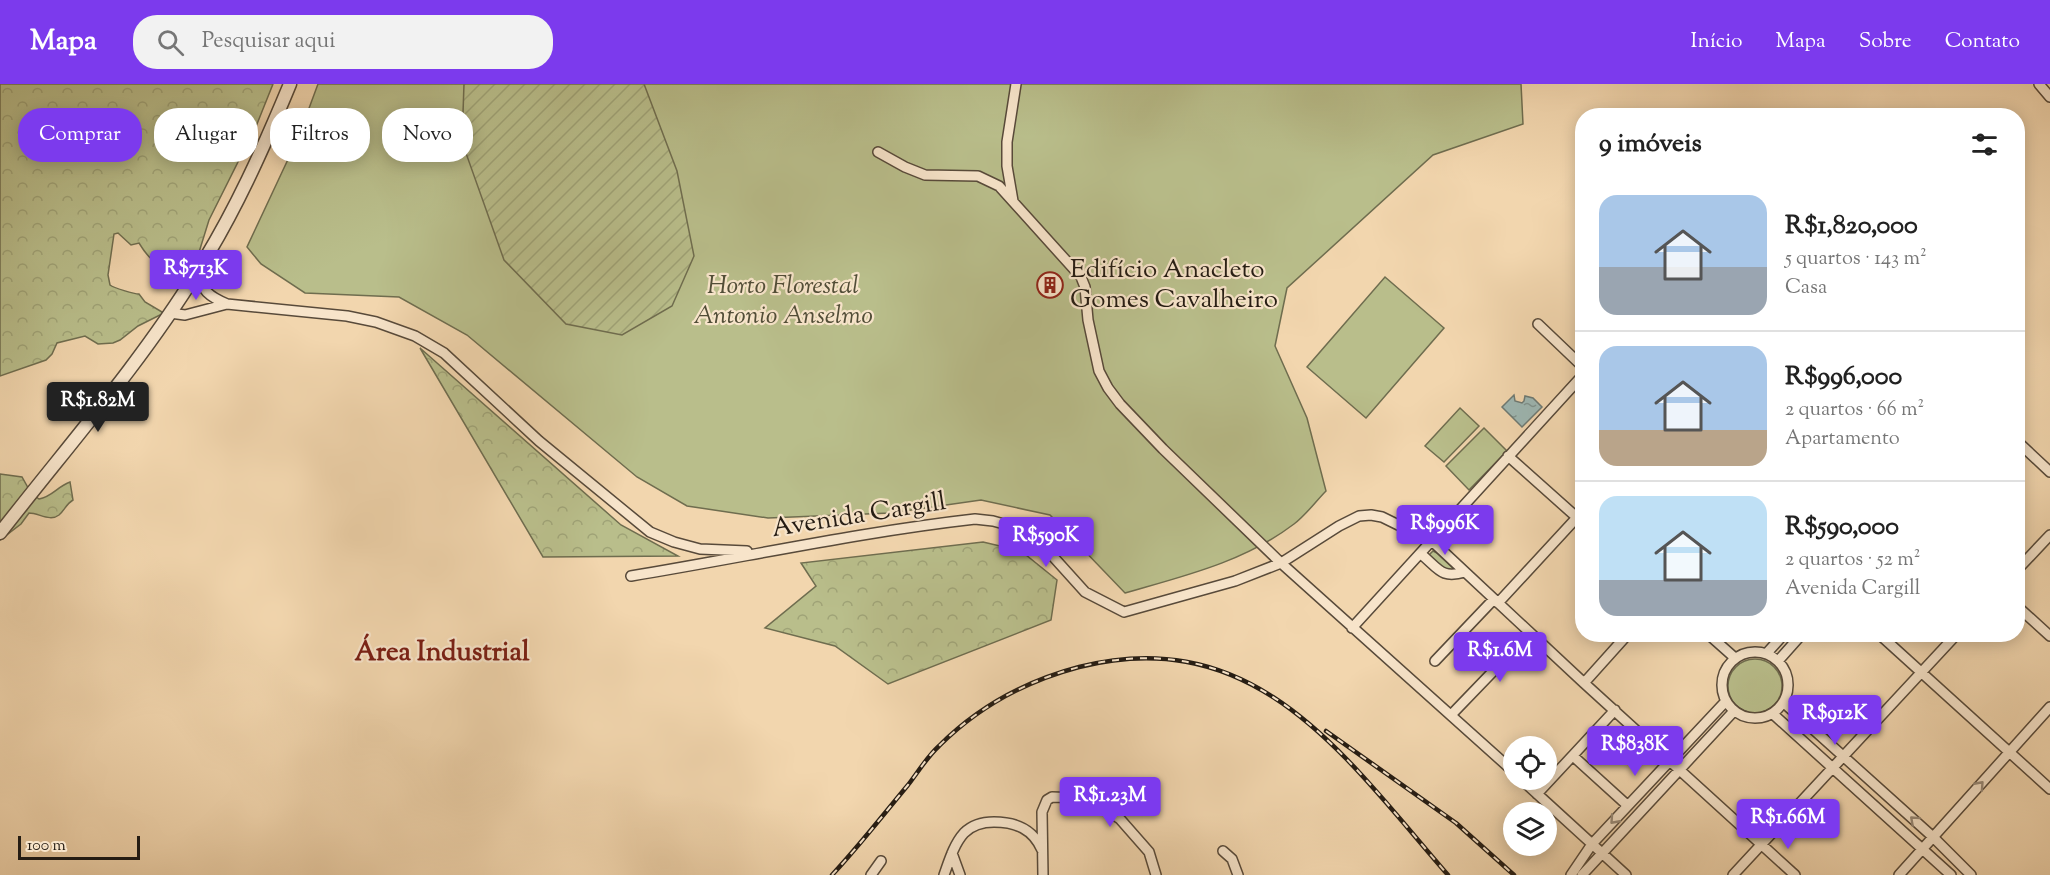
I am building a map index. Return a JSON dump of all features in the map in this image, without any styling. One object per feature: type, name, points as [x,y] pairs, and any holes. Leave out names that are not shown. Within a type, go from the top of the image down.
[{"type":"street","points":[[0,533],[122,379],[198,271],[244,191],[290,84]]},
{"type":"street","points":[[1013,201],[1007,166],[1007,142],[1016,84]]},
{"type":"street","points":[[2039,84],[2050,97]]},
{"type":"street","points":[[878,152],[905,168],[924,175],[978,176],[999,186],[1081,277],[1085,287],[1088,320],[1099,371],[1120,404],[1163,449],[1281,563],[1503,762]]},
{"type":"street","points":[[198,271],[200,283],[207,294],[226,304]]},
{"type":"street","points":[[170,313],[185,315],[226,304],[347,316],[376,322],[416,336],[444,353],[539,441],[615,506],[650,532],[700,549],[729,551],[798,545]]},
{"type":"street","points":[[1538,324],[1575,359]]},
{"type":"street","points":[[1352,628],[1433,542],[1575,384]]},
{"type":"street","points":[[2025,449],[2050,472]]},
{"type":"street","points":[[1508,456],[1575,513]]},
{"type":"street","points":[[2039,462],[2050,463]]},
{"type":"street","name":"Avenida Cargill","points":[[631,576],[798,545],[975,519],[993,521],[1022,530],[1039,541],[1085,592],[1124,612],[1235,581],[1281,563],[1359,516],[1382,517],[1433,542],[1584,683],[1796,875]]},
{"type":"street","points":[[1435,661],[1575,524]]},
{"type":"street","points":[[2025,562],[2050,535]]},
{"type":"street","points":[[1421,554],[1445,574],[1454,575],[1465,572]]},
{"type":"street","points":[[2025,613],[2050,636]]},
{"type":"street","points":[[1451,715],[1530,633]]},
{"type":"street","points":[[1584,683],[1621,642]]},
{"type":"street","points":[[1717,642],[1735,658]]},
{"type":"street","points":[[1766,654],[1777,642]]},
{"type":"street","points":[[1778,661],[1795,642]]},
{"type":"street","points":[[1888,642],[2050,789]]},
{"type":"street","points":[[1733,875],[1950,642]]},
{"type":"street","points":[[1745,653],[1766,654],[1778,661],[1785,670],[1789,681],[1788,693],[1784,703],[1773,714],[1753,719],[1734,711],[1726,701],[1722,683],[1724,674],[1735,658],[1745,653]]},
{"type":"street","points":[[1572,875],[1592,843],[1726,701]]},
{"type":"street","points":[[1784,703],[1933,837],[1971,875]]},
{"type":"street","points":[[1899,875],[2050,707]]},
{"type":"street","points":[[1537,794],[1615,710]]},
{"type":"street","points":[[1582,875],[1734,711]]},
{"type":"street","points":[[1773,714],[1951,875]]},
{"type":"street","points":[[1573,756],[1627,805]]},
{"type":"street","points":[[1533,790],[1626,875]]},
{"type":"street","points":[[1043,875],[1042,812],[1047,800],[1052,797],[1080,798],[1097,804],[1120,819],[1149,852],[1156,875]]},
{"type":"street","points":[[944,875],[960,838],[974,826],[985,822],[1009,822],[1020,825],[1030,833],[1043,853]]},
{"type":"street","points":[[1223,851],[1232,860],[1238,875]]},
{"type":"street","points":[[952,853],[960,875]]},
{"type":"street","points":[[871,875],[881,861]]},
{"type":"green space","points":[[0,84],[273,84],[258,122],[258,108],[154,108],[154,162],[238,162],[209,220],[191,278],[178,275],[170,267],[156,262],[148,256],[139,243],[131,245],[118,233],[114,234],[108,275],[110,285],[139,294],[145,302],[162,314],[138,326],[113,343],[98,344],[85,336],[57,343],[46,360],[0,376]]},
{"type":"green space","name":"Horto Florestal Antonio Anselmo","points":[[318,84],[1521,84],[1523,124],[1433,155],[1287,288],[1275,346],[1307,418],[1326,491],[1294,524],[1255,548],[1213,566],[1125,593],[1050,515],[981,500],[890,513],[768,518],[687,506],[637,477],[467,335],[399,297],[305,293],[261,264],[247,247],[287,162],[370,162],[370,108],[309,108]]},
{"type":"green space","points":[[464,84],[644,84],[677,171],[694,256],[672,306],[622,335],[566,324],[504,260],[469,162],[473,162],[473,108],[463,108]]},
{"type":"green space","points":[[1385,277],[1444,328],[1366,418],[1307,367]]},
{"type":"green space","points":[[420,348],[621,525],[678,556],[543,557]]},
{"type":"green space","points":[[1460,408],[1479,426],[1444,462],[1425,446]]},
{"type":"green space","points":[[1484,428],[1507,451],[1469,490],[1446,466]]},
{"type":"green space","points":[[0,474],[22,477],[31,493],[39,499],[70,482],[73,500],[56,517],[29,513],[21,524],[0,540]]},
{"type":"green space","points":[[983,542],[1021,551],[1057,580],[1051,620],[888,684],[835,646],[765,628],[816,586],[801,563]]},
{"type":"green space","points":[[1433,551],[1457,572],[1447,573],[1428,556]]},
{"type":"green space","points":[[1750,659],[1760,659],[1770,663],[1778,671],[1782,686],[1778,701],[1770,709],[1760,713],[1750,713],[1740,709],[1732,701],[1728,691],[1728,681],[1732,671],[1740,663]]},
{"type":"water","points":[[1514,395],[1515,401],[1522,403],[1525,396],[1533,398],[1542,407],[1522,427],[1502,407]]},
{"type":"railway","points":[[832,875],[935,750],[970,719],[1004,697],[1059,673],[1079,667],[1142,658],[1197,664],[1247,682],[1292,710],[1333,746],[1372,787],[1448,875]]},
{"type":"railway","points":[[1326,731],[1456,823],[1514,875]]},
{"type":"place","name":"Edifício Anacleto Gomes Cavalheiro","points":[[1050,285]]},
{"type":"district","name":"Área Industrial","points":[[442,653]]}]
